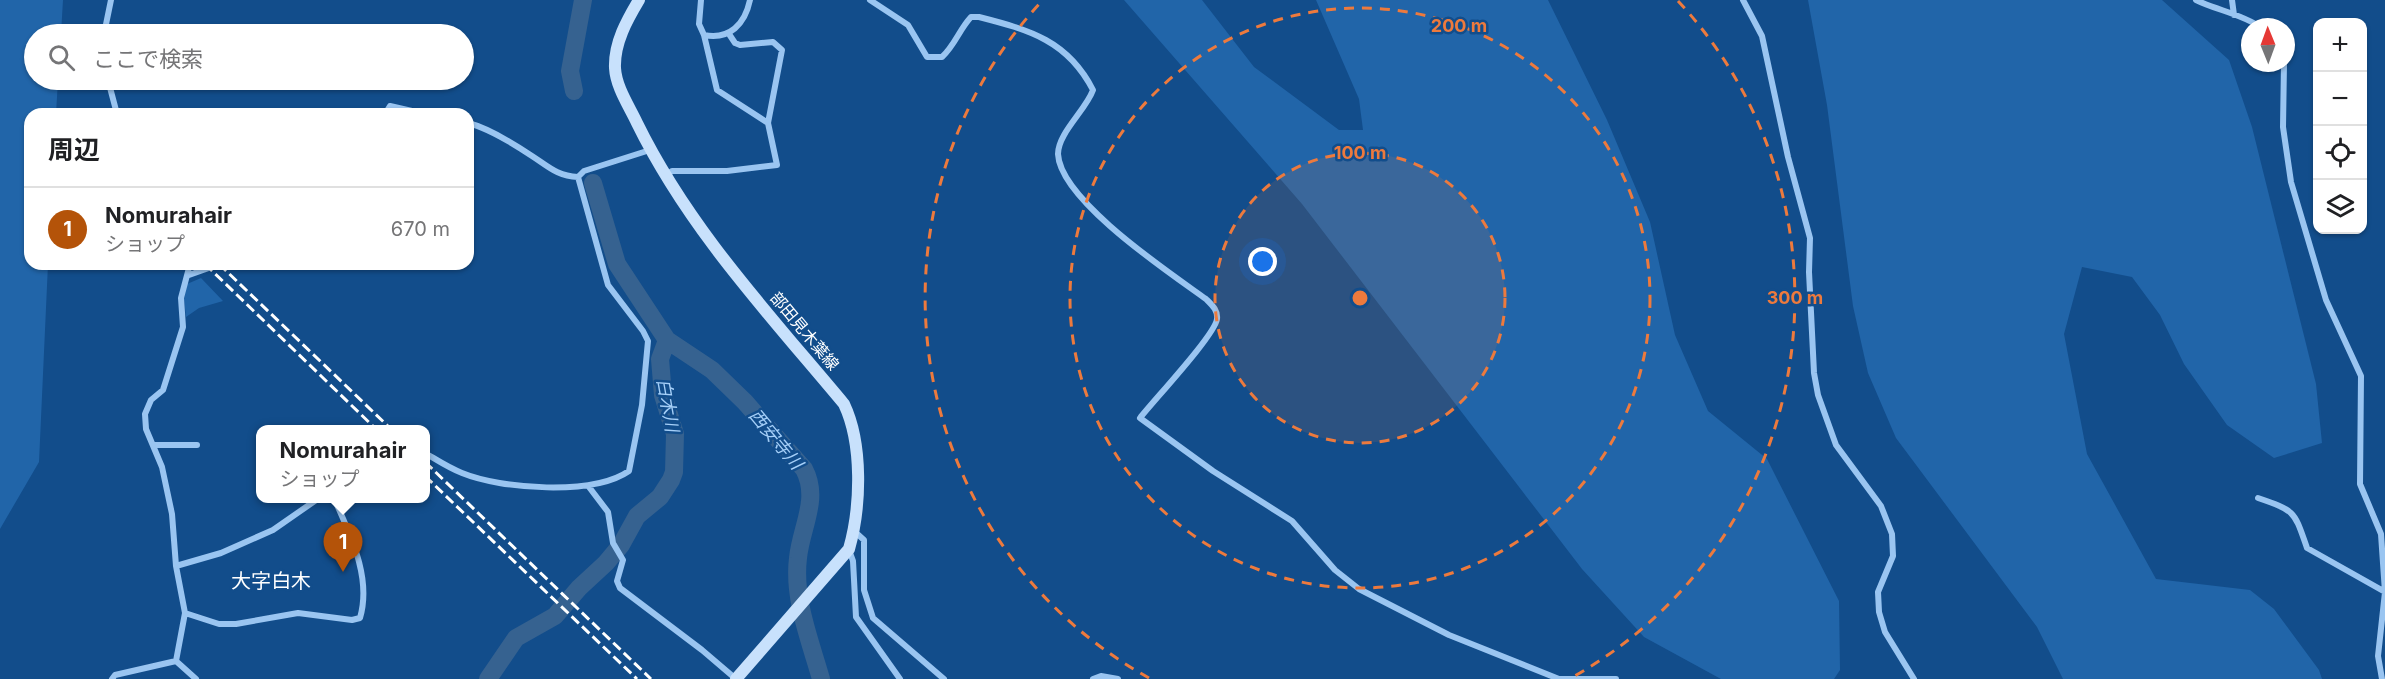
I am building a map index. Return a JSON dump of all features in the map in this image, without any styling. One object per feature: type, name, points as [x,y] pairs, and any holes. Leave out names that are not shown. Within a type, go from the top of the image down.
[{"type":"main road","name":"部田見木葉線","points":[[639,0],[619,41],[615,68],[622,91],[650,150],[711,245],[844,404],[853,424],[858,504],[849,549],[740,677]]},
{"type":"street","points":[[106,24],[111,0]]},
{"type":"street","points":[[701,0],[699,24],[704,34],[717,90],[768,123]]},
{"type":"street","points":[[704,34],[716,37],[729,34],[740,25],[750,0]]},
{"type":"street","points":[[870,0],[909,25],[927,57],[942,57],[952,48],[971,17],[979,17],[1048,40],[1081,67],[1093,90],[1088,104],[1069,128],[1059,149],[1062,172],[1075,191],[1129,243],[1206,299],[1216,310],[1217,321],[1198,348],[1140,418],[1213,471],[1292,520],[1335,570],[1359,589],[1449,635],[1559,679],[1616,679]]},
{"type":"street","points":[[1743,0],[1762,36],[1788,157],[1810,238],[1809,272],[1814,373],[1818,395],[1836,445],[1881,506],[1892,534],[1893,556],[1878,592],[1879,612],[1885,632],[1914,679]]},
{"type":"street","points":[[2196,0],[2243,18]]},
{"type":"street","points":[[2232,0],[2234,15]]},
{"type":"street","points":[[666,176],[672,171],[727,171],[777,165],[768,123],[782,50],[772,42],[740,45],[735,43],[729,34]]},
{"type":"street","points":[[2284,72],[2283,127],[2291,182],[2326,300],[2361,376],[2360,484],[2368,510],[2381,534],[2385,592],[2378,656],[2382,679]]},
{"type":"street","points":[[111,90],[115,108]]},
{"type":"street","points":[[474,126],[532,156],[548,169],[563,176],[578,177],[584,171],[650,150]]},
{"type":"street","points":[[430,455],[463,473],[493,482],[588,487],[622,475],[632,464],[648,364],[648,342],[643,331],[608,285],[601,267],[578,177]]},
{"type":"street","points":[[176,661],[185,613],[176,566],[172,514],[154,445],[146,429],[145,414],[151,400],[164,390],[183,327],[181,298],[189,270]]},
{"type":"street","points":[[189,275],[203,270]]},
{"type":"street","points":[[154,445],[197,445]]},
{"type":"street","points":[[588,487],[608,512],[614,543],[623,560],[617,581],[620,588],[740,677]]},
{"type":"street","points":[[2258,498],[2289,508],[2298,523],[2307,548],[2385,592]]},
{"type":"street","points":[[176,566],[221,553],[273,530],[312,503]]},
{"type":"street","points":[[185,613],[219,624],[236,624],[287,614],[352,620],[360,618],[362,609],[360,562],[336,503]]},
{"type":"street","points":[[854,531],[864,540],[864,590],[873,618],[944,679]]},
{"type":"street","points":[[849,549],[853,561],[856,617],[900,679]]},
{"type":"street","points":[[112,679],[115,675],[176,661]]},
{"type":"street","points":[[176,661],[196,679]]},
{"type":"street","points":[[1093,679],[1101,676],[1118,679]]},
{"type":"shaded area","points":[[0,0],[63,0],[62,24],[24,24],[24,90],[57,90],[56,108],[24,108],[24,270],[48,270],[39,462],[0,529]]},
{"type":"shaded area","points":[[1124,0],[1202,0],[1254,67],[1339,130],[1363,130],[1359,99],[1316,0],[1548,0],[1607,120],[1650,222],[1675,335],[1708,411],[1767,459],[1839,601],[1840,670],[1834,679],[1721,679],[1644,637],[1582,569],[1302,204]]},
{"type":"shaded area","points":[[1808,0],[2162,0],[2229,60],[2252,127],[2316,384],[2322,443],[2274,458],[2227,425],[2184,364],[2160,315],[2132,277],[2082,267],[2064,334],[2087,454],[2156,579],[2250,590],[2274,609],[2319,670],[2322,679],[2063,679],[2037,627],[1896,438],[1868,373],[1853,306],[1827,105]]},
{"type":"shaded area","points":[[201,278],[223,301],[199,308],[186,317],[184,299],[187,284]]},
{"type":"waterway","name":"白木川","points":[[574,91],[570,71],[583,0]]},
{"type":"waterway","name":"白木川","points":[[488,679],[516,638],[555,616],[579,588],[606,563],[621,545],[637,516],[660,497],[674,472],[675,434],[663,395],[660,359],[667,340],[617,264],[593,183]]},
{"type":"waterway","name":"西安寺川","points":[[667,340],[712,370],[745,402],[804,469],[808,480],[810,502],[798,558],[798,589],[821,679]]},
{"type":"railway","points":[[211,270],[372,425]]},
{"type":"railway","points":[[225,270],[387,425]]},
{"type":"railway","points":[[430,467],[651,679]]},
{"type":"railway","points":[[430,481],[637,679]]},
{"type":"place","name":"Nomurahair","points":[[343,572]]},
{"type":"district","name":"大字白木","points":[[271,581]]}]
